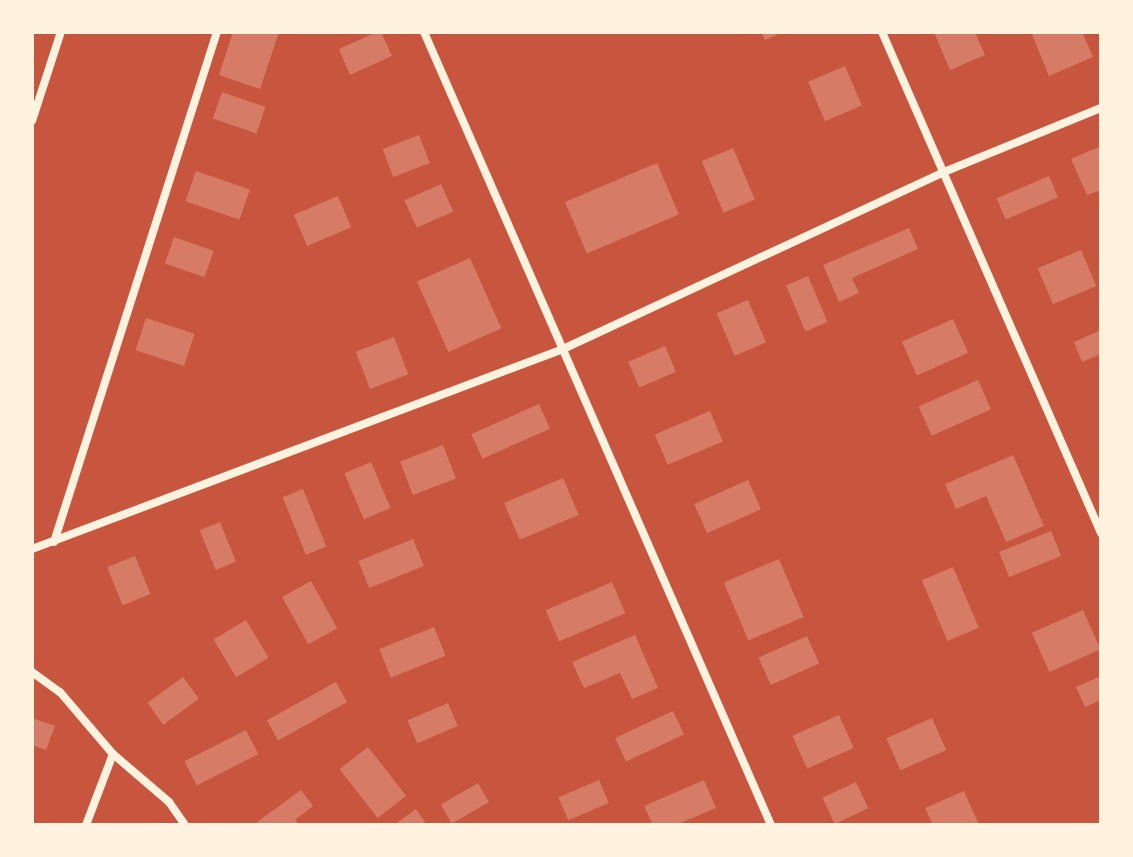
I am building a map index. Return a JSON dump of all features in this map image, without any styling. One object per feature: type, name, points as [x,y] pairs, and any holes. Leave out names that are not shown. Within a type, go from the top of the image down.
[{"type":"street","points":[[32,121],[61,32]]},
{"type":"street","points":[[54,542],[217,32]]},
{"type":"street","points":[[424,32],[771,825]]},
{"type":"street","points":[[882,32],[1101,533]]},
{"type":"street","points":[[32,549],[563,349],[944,172],[1101,108]]},
{"type":"street","points":[[32,672],[60,692],[113,754],[169,802],[185,825]]},
{"type":"street","points":[[86,825],[113,754]]},
{"type":"building","points":[[233,32],[279,32],[260,89],[219,75]]},
{"type":"building","points":[[381,32],[392,56],[350,75],[339,49]]},
{"type":"building","points":[[761,32],[783,32],[765,40]]},
{"type":"building","points":[[934,32],[975,32],[985,55],[950,70]]},
{"type":"building","points":[[1031,32],[1082,32],[1093,57],[1049,76]]},
{"type":"building","points":[[845,66],[862,106],[825,121],[808,82]]},
{"type":"building","points":[[222,92],[265,107],[256,133],[213,118]]},
{"type":"building","points":[[419,135],[430,163],[393,177],[383,149]]},
{"type":"building","points":[[1101,146],[1101,190],[1087,195],[1071,159]]},
{"type":"building","points":[[733,148],[755,200],[724,213],[702,161]]},
{"type":"building","points":[[657,163],[679,215],[587,254],[565,202]]},
{"type":"building","points":[[196,171],[250,190],[239,220],[186,201]]},
{"type":"building","points":[[1049,176],[1058,197],[1006,219],[997,198]]},
{"type":"building","points":[[441,184],[453,211],[417,228],[404,200]]},
{"type":"building","points":[[338,196],[351,227],[307,246],[294,215]]},
{"type":"building","points":[[909,228],[918,249],[852,278],[859,293],[839,302],[823,265]]},
{"type":"building","points":[[174,237],[214,251],[205,277],[165,263]]},
{"type":"building","points":[[1081,250],[1096,286],[1053,304],[1038,268]]},
{"type":"building","points":[[470,258],[501,328],[448,352],[417,282]]},
{"type":"building","points":[[808,276],[828,322],[805,331],[786,285]]},
{"type":"building","points":[[748,300],[766,342],[735,356],[717,313]]},
{"type":"building","points":[[146,318],[195,334],[184,366],[135,350]]},
{"type":"building","points":[[953,319],[968,353],[917,376],[902,342]]},
{"type":"building","points":[[1101,330],[1101,354],[1082,362],[1074,342]]},
{"type":"building","points":[[394,337],[408,374],[370,389],[356,352]]},
{"type":"building","points":[[665,346],[676,372],[639,387],[628,362]]},
{"type":"building","points":[[978,380],[991,409],[932,436],[919,406]]},
{"type":"building","points":[[539,404],[550,429],[482,459],[471,434]]},
{"type":"building","points":[[710,411],[723,441],[668,465],[655,434]]},
{"type":"building","points":[[443,445],[456,479],[413,495],[400,461]]},
{"type":"building","points":[[1013,455],[1044,526],[1006,542],[986,496],[956,509],[945,484]]},
{"type":"building","points":[[371,462],[391,508],[364,519],[344,473]]},
{"type":"building","points":[[563,478],[579,515],[520,540],[504,503]]},
{"type":"building","points":[[748,480],[761,509],[707,533],[694,504]]},
{"type":"building","points":[[303,489],[326,546],[306,555],[283,497]]},
{"type":"building","points":[[220,522],[236,562],[216,570],[200,530]]},
{"type":"building","points":[[1051,531],[1061,556],[1009,577],[999,552]]},
{"type":"building","points":[[413,539],[424,566],[369,588],[358,561]]},
{"type":"building","points":[[135,556],[150,594],[123,605],[107,567]]},
{"type":"building","points":[[779,559],[804,617],[748,640],[724,582]]},
{"type":"building","points":[[953,567],[979,628],[947,641],[922,580]]},
{"type":"building","points":[[311,581],[337,628],[308,644],[282,597]]},
{"type":"building","points":[[612,582],[625,613],[559,641],[546,610]]},
{"type":"building","points":[[1083,610],[1100,649],[1049,672],[1032,633]]},
{"type":"building","points":[[246,620],[269,658],[236,677],[213,640]]},
{"type":"building","points":[[434,627],[446,656],[391,678],[379,649]]},
{"type":"building","points":[[635,635],[658,688],[632,699],[620,673],[584,688],[572,662]]},
{"type":"building","points":[[807,636],[819,663],[771,685],[759,658]]},
{"type":"building","points":[[1101,676],[1101,700],[1085,707],[1076,687]]},
{"type":"building","points":[[183,677],[199,699],[163,725],[147,703]]},
{"type":"building","points":[[336,682],[347,702],[278,740],[267,720]]},
{"type":"building","points":[[448,703],[458,726],[417,743],[407,720]]},
{"type":"building","points":[[673,711],[684,735],[626,762],[615,738]]},
{"type":"building","points":[[839,715],[854,748],[807,769],[792,736]]},
{"type":"building","points":[[32,718],[55,726],[46,750],[32,745]]},
{"type":"building","points":[[932,718],[946,750],[901,770],[886,738]]},
{"type":"building","points":[[246,730],[258,754],[197,785],[185,761]]},
{"type":"building","points":[[368,747],[406,796],[378,818],[340,769]]},
{"type":"building","points":[[599,780],[609,803],[568,820],[558,797]]},
{"type":"building","points":[[704,780],[716,808],[676,825],[653,825],[644,806]]},
{"type":"building","points":[[856,782],[868,808],[835,824],[822,798]]},
{"type":"building","points":[[478,783],[489,802],[452,824],[441,804]]},
{"type":"building","points":[[301,790],[313,806],[295,820],[300,825],[253,825]]},
{"type":"building","points":[[964,791],[979,825],[933,825],[925,808]]},
{"type":"building","points":[[416,809],[425,822],[420,825],[394,825]]}]
